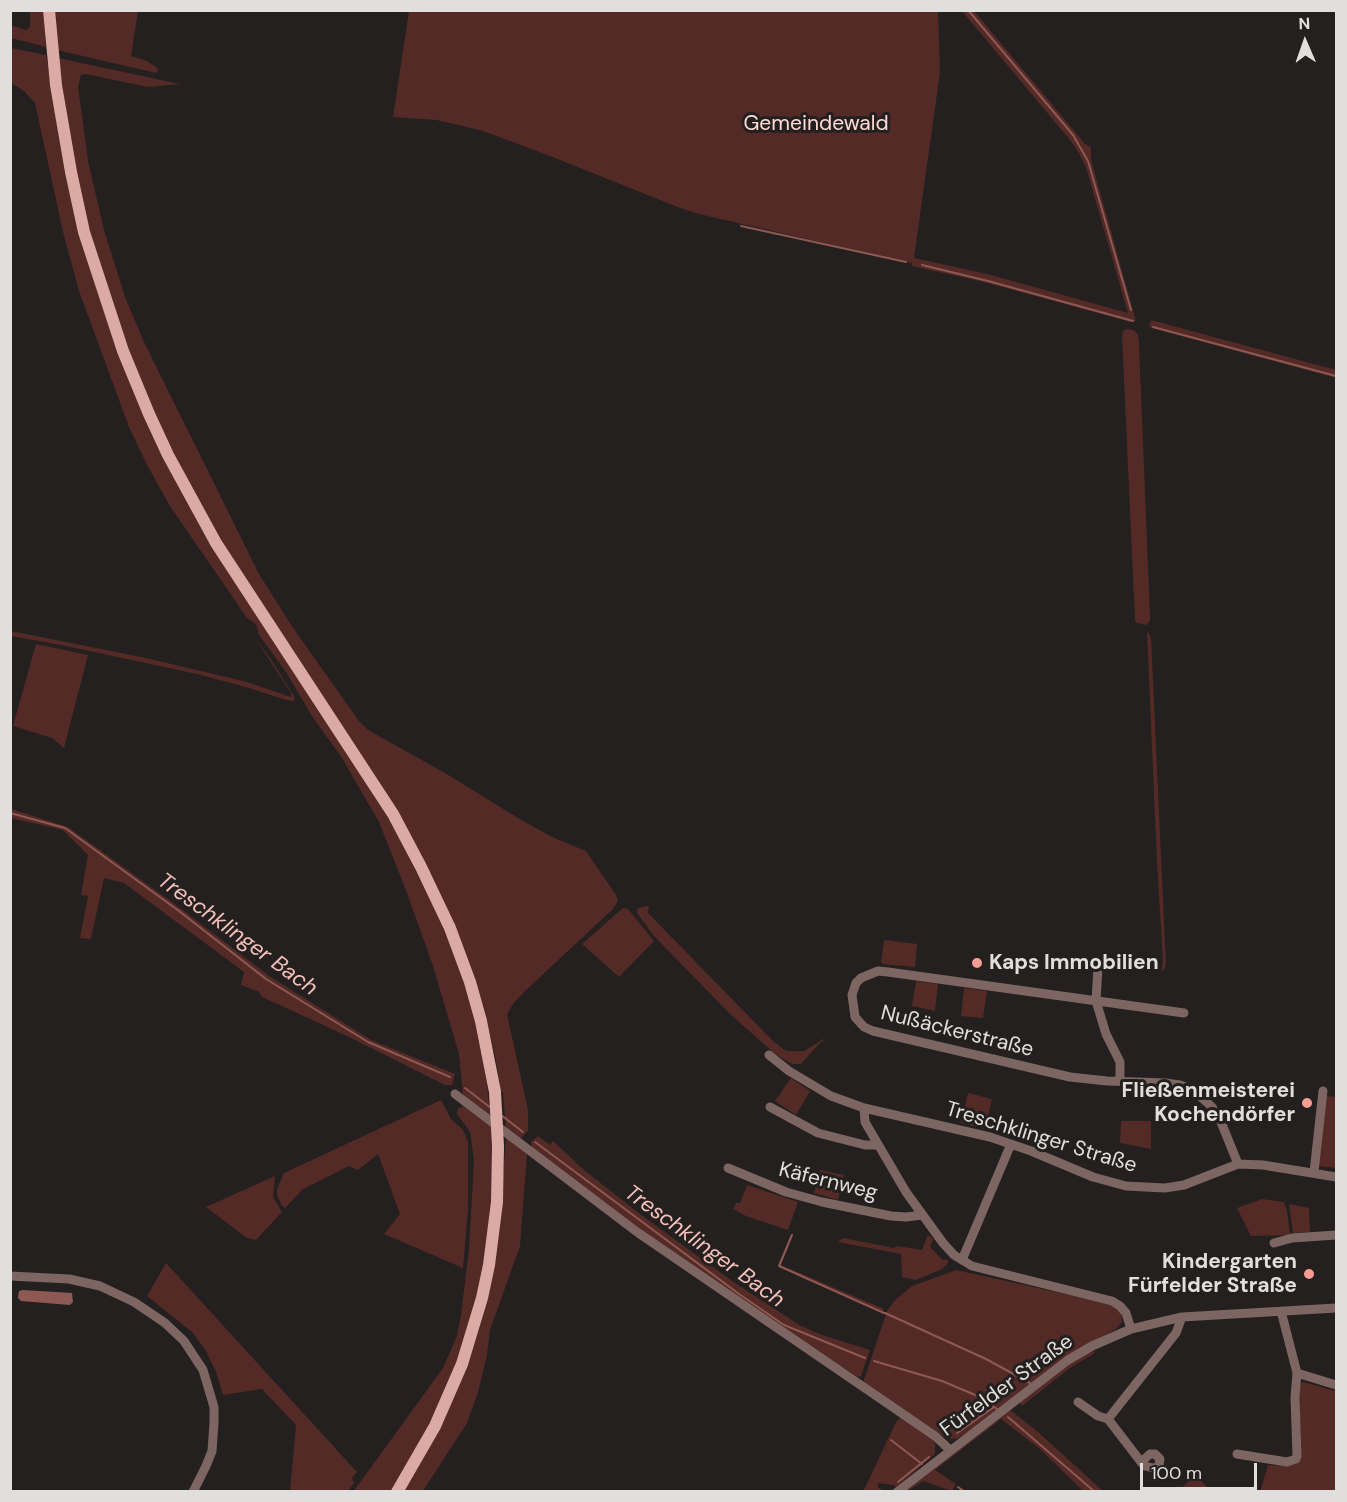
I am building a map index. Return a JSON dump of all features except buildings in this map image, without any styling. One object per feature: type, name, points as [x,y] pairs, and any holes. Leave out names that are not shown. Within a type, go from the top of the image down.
[{"type":"main road","points":[[49,10],[56,85],[84,232],[101,289],[131,371],[168,455],[216,543],[393,814],[450,928],[470,982],[481,1021],[495,1092],[498,1146],[494,1232],[485,1287],[462,1364],[435,1426],[397,1491]]},
{"type":"street","points":[[1098,967],[1096,1001],[1106,1034],[1120,1062],[1119,1081]]},
{"type":"street","name":"Nußäckerstraße","points":[[1184,1012],[878,971],[861,978],[856,983],[852,995],[855,1017],[864,1027],[873,1031],[1070,1077],[1167,1083],[1193,1090],[1212,1107],[1221,1122],[1238,1164]]},
{"type":"street","name":"Treschklinger Straße","points":[[769,1055],[806,1082],[831,1096],[864,1108],[938,1124],[1011,1144],[1093,1177],[1126,1186],[1145,1188],[1184,1185],[1238,1164],[1263,1165],[1336,1177]]},
{"type":"street","points":[[1314,1172],[1323,1091]]},
{"type":"street","points":[[455,1094],[637,1233],[934,1436],[950,1450]]},
{"type":"street","points":[[770,1107],[818,1133],[865,1145],[878,1145]]},
{"type":"street","points":[[864,1108],[865,1122],[923,1215],[943,1243],[962,1260],[972,1266],[1112,1302],[1126,1313],[1131,1329]]},
{"type":"street","points":[[962,1260],[1011,1144]]},
{"type":"street","name":"Käfernweg","points":[[728,1168],[786,1192],[839,1206],[902,1217],[923,1215]]},
{"type":"street","points":[[1275,1243],[1292,1238],[1336,1235]]},
{"type":"street","points":[[10,1276],[69,1280],[100,1286],[134,1302],[165,1323],[184,1341],[203,1370],[214,1407],[212,1451],[193,1491]]},
{"type":"street","name":"Fürfelder Straße","points":[[897,1491],[1068,1360],[1092,1346],[1131,1329],[1182,1317],[1336,1308]]},
{"type":"street","points":[[1237,1454],[1278,1462],[1296,1459],[1298,1447],[1295,1397],[1297,1373],[1281,1311]]},
{"type":"street","points":[[1108,1419],[1176,1334],[1182,1317]]},
{"type":"street","points":[[1297,1373],[1336,1385]]},
{"type":"street","points":[[1078,1402],[1098,1416],[1108,1419],[1142,1462]]},
{"type":"green space","points":[[30,11],[44,11],[46,47],[11,38],[10,25],[26,30],[30,27]]},
{"type":"green space","points":[[53,11],[138,11],[131,56],[147,61],[159,69],[156,73],[57,50]]},
{"type":"green space","name":"Gemeindewald","points":[[409,11],[938,11],[940,72],[914,258],[991,275],[1128,313],[1086,167],[1079,153],[962,11],[974,11],[1085,144],[1091,147],[1091,160],[1136,321],[1131,322],[984,282],[912,266],[912,263],[699,214],[483,131],[437,120],[393,117]]},
{"type":"green space","points":[[11,48],[46,55],[65,173],[79,232],[113,340],[144,416],[366,779],[417,869],[454,949],[476,1022],[487,1083],[490,1117],[463,1094],[459,1054],[433,966],[379,822],[342,758],[259,635],[256,624],[247,618],[170,506],[129,427],[79,291],[63,232],[35,103],[24,91],[11,83]]},
{"type":"green space","points":[[58,58],[180,84],[148,87],[86,74],[81,75],[78,87],[88,161],[104,230],[125,297],[144,342],[259,574],[291,625],[359,721],[368,730],[552,837],[586,851],[616,895],[618,901],[613,909],[523,993],[507,1014],[528,1110],[528,1131],[521,1138],[517,1138],[506,1129],[503,1092],[500,1091],[496,1060],[484,1008],[390,799],[218,536],[172,451],[146,395],[120,329],[89,231],[76,172]]},
{"type":"green space","points":[[1151,320],[1336,370],[1336,378],[1152,328],[1149,327]]},
{"type":"green space","points":[[1127,329],[1134,330],[1138,335],[1139,344],[1150,616],[1150,621],[1146,625],[1135,621],[1122,335]]},
{"type":"green space","points":[[11,631],[146,658],[247,682],[291,697],[291,693],[255,638],[295,698],[293,701],[286,700],[197,674],[11,636]]},
{"type":"green space","points":[[1147,631],[1151,637],[1166,966],[1161,972],[1163,961]]},
{"type":"green space","points":[[36,644],[88,655],[64,748],[52,738],[13,726]]},
{"type":"green space","points":[[11,809],[68,827],[269,976],[371,1040],[455,1074],[452,1085],[445,1085],[241,985],[244,972],[124,883],[104,878],[91,939],[80,938],[88,896],[81,895],[88,855],[63,830],[11,818]]},
{"type":"green space","points":[[649,907],[648,913],[783,1049],[804,1051],[827,1037],[801,1064],[792,1064],[774,1053],[730,1014],[654,936],[637,913],[638,908]]},
{"type":"green space","points":[[623,908],[628,909],[654,941],[619,977],[582,944]]},
{"type":"green space","points":[[884,940],[917,944],[915,967],[883,964],[881,962]]},
{"type":"green space","points":[[916,981],[938,984],[935,1011],[912,1006]]},
{"type":"green space","points":[[964,988],[987,991],[983,1018],[961,1016]]},
{"type":"green space","points":[[791,1078],[810,1091],[796,1115],[775,1101]]},
{"type":"green space","points":[[968,1093],[992,1099],[985,1129],[961,1123]]},
{"type":"green space","points":[[1325,1096],[1336,1097],[1336,1168],[1318,1166]]},
{"type":"green space","points":[[441,1100],[451,1119],[463,1130],[468,1142],[468,1210],[463,1268],[384,1234],[400,1214],[378,1154],[358,1170],[349,1166],[303,1189],[285,1208],[282,1206],[277,1189],[284,1173]]},
{"type":"green space","points":[[464,1106],[492,1127],[491,1224],[477,1298],[458,1362],[434,1418],[410,1463],[390,1492],[353,1492],[443,1368],[457,1336],[469,1249],[474,1160],[470,1132],[457,1114],[458,1108]]},
{"type":"green space","points":[[1121,1121],[1151,1121],[1151,1149],[1120,1143]]},
{"type":"green space","points":[[538,1136],[550,1145],[553,1141],[584,1170],[640,1214],[732,1281],[801,1326],[870,1350],[861,1376],[858,1377],[800,1340],[675,1256],[532,1148],[531,1142]]},
{"type":"green space","points":[[506,1137],[527,1154],[520,1246],[490,1330],[487,1355],[478,1392],[467,1423],[423,1491],[402,1492],[444,1421],[476,1339],[488,1299],[499,1233]]},
{"type":"green space","points":[[820,1170],[844,1175],[838,1200],[814,1193]]},
{"type":"green space","points":[[275,1176],[273,1197],[282,1212],[256,1240],[247,1238],[206,1207]]},
{"type":"green space","points":[[747,1185],[798,1202],[788,1230],[746,1216],[733,1209],[736,1203],[740,1203]]},
{"type":"green space","points":[[1262,1199],[1284,1202],[1290,1235],[1251,1236],[1237,1208]]},
{"type":"green space","points":[[1289,1204],[1309,1208],[1310,1232],[1293,1233]]},
{"type":"green space","points":[[791,1234],[793,1234],[781,1265],[884,1309],[882,1313],[778,1266]]},
{"type":"green space","points":[[928,1235],[933,1239],[930,1247],[943,1260],[948,1260],[948,1263],[942,1269],[916,1280],[902,1277],[901,1254],[838,1242],[843,1238],[894,1248],[897,1246],[922,1250]]},
{"type":"green space","points":[[166,1263],[357,1472],[352,1478],[354,1483],[348,1491],[290,1491],[296,1425],[262,1389],[223,1395],[206,1351],[192,1332],[147,1296]]},
{"type":"green space","points":[[956,1270],[1106,1303],[1117,1308],[1121,1313],[1122,1322],[1116,1329],[1067,1357],[965,1434],[956,1439],[946,1438],[863,1383],[887,1311],[895,1300],[912,1286]]},
{"type":"green space","points":[[1092,1350],[1095,1353],[1071,1367],[1022,1406],[1019,1402],[1072,1362]]},
{"type":"green space","points":[[1303,1382],[1336,1391],[1336,1491],[1260,1492],[1268,1465],[1285,1466],[1298,1460],[1301,1454],[1299,1385]]},
{"type":"green space","points":[[1009,1409],[1103,1491],[1083,1491],[1040,1449],[1001,1419],[935,1470],[956,1484],[952,1491],[923,1481],[908,1491],[902,1492]]},
{"type":"green space","points":[[901,1417],[932,1438],[935,1444],[935,1454],[896,1487],[878,1483],[878,1488],[886,1491],[863,1492],[896,1422]]},
{"type":"green space","points":[[1196,1475],[1211,1491],[1178,1491]]},
{"type":"shaded area","points":[[19,1291],[72,1293],[73,1302],[70,1305],[21,1301],[18,1298]]},
{"type":"waterway","points":[[968,10],[1073,135],[1088,161],[1131,310]]},
{"type":"waterway","points":[[741,226],[906,262]]},
{"type":"waterway","points":[[922,265],[1133,321]]},
{"type":"waterway","points":[[1153,327],[1336,376]]},
{"type":"waterway","name":"Treschklinger Bach","points":[[10,813],[65,828],[179,911],[266,979],[368,1042],[450,1077]]},
{"type":"waterway","name":"Treschklinger Bach","points":[[465,1088],[491,1108]]},
{"type":"waterway","name":"Treschklinger Bach","points":[[501,1115],[523,1132]]},
{"type":"waterway","name":"Treschklinger Bach","points":[[535,1142],[784,1325],[865,1358]]},
{"type":"waterway","points":[[792,1235],[779,1266],[884,1313]]},
{"type":"waterway","points":[[885,1313],[986,1359],[1030,1383]]},
{"type":"waterway","name":"Treschklinger Bach","points":[[874,1361],[942,1381],[980,1397],[997,1409]]},
{"type":"waterway","points":[[957,1433],[994,1407]]},
{"type":"waterway","name":"Treschklinger Bach","points":[[1008,1417],[1095,1492]]},
{"type":"waterway","points":[[891,1440],[922,1464]]},
{"type":"waterway","points":[[898,1482],[929,1457]]},
{"type":"waterway","points":[[958,1487],[965,1492]]},
{"type":"place","name":"Kaps Immobilien","points":[[977,963]]},
{"type":"place","name":"Fließenmeisterei Kochendörfer","points":[[1307,1103]]},
{"type":"place","name":"Kindergarten Fürfelder Straße","points":[[1309,1274]]}]
